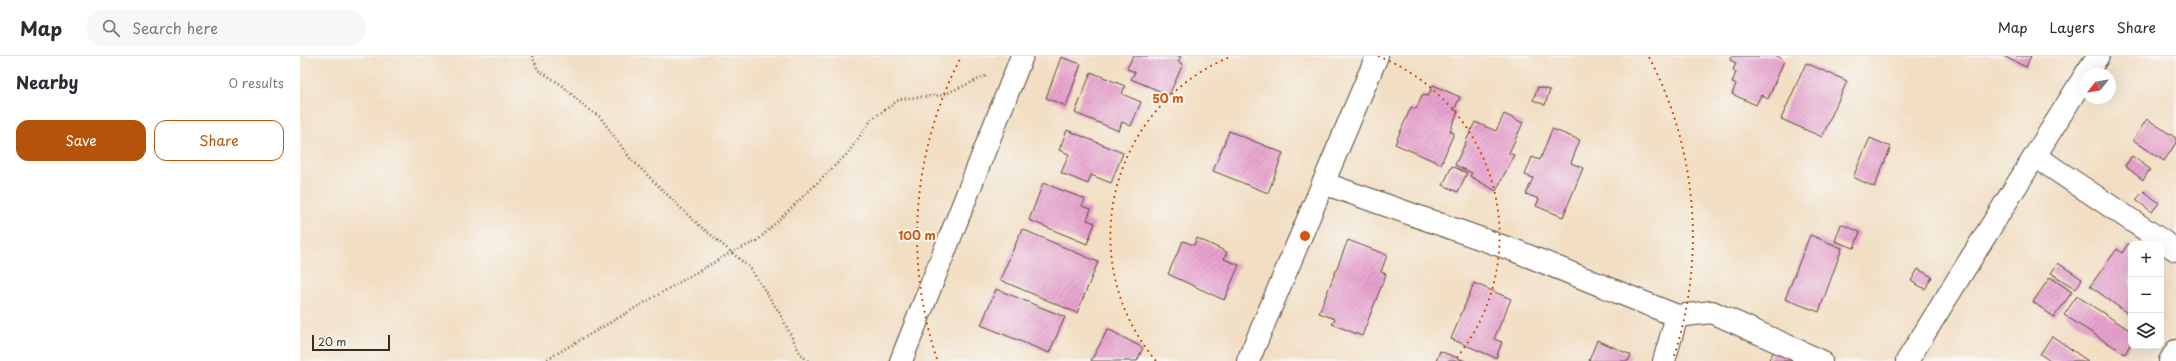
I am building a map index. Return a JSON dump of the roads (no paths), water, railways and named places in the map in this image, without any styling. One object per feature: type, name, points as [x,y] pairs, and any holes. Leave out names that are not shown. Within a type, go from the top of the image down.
[{"type":"street","points":[[1248,361],[1376,56]]},
{"type":"street","points":[[2090,68],[2098,56]]},
{"type":"street","points":[[900,361],[1018,66]]},
{"type":"street","points":[[1907,361],[2080,84]]},
{"type":"street","points":[[2035,156],[2176,250]]},
{"type":"street","points":[[1323,183],[1516,251],[1677,316],[1712,312],[1821,361]]},
{"type":"street","points":[[1664,361],[1677,316]]},
{"type":"street","points":[[2170,361],[2176,351]]}]
